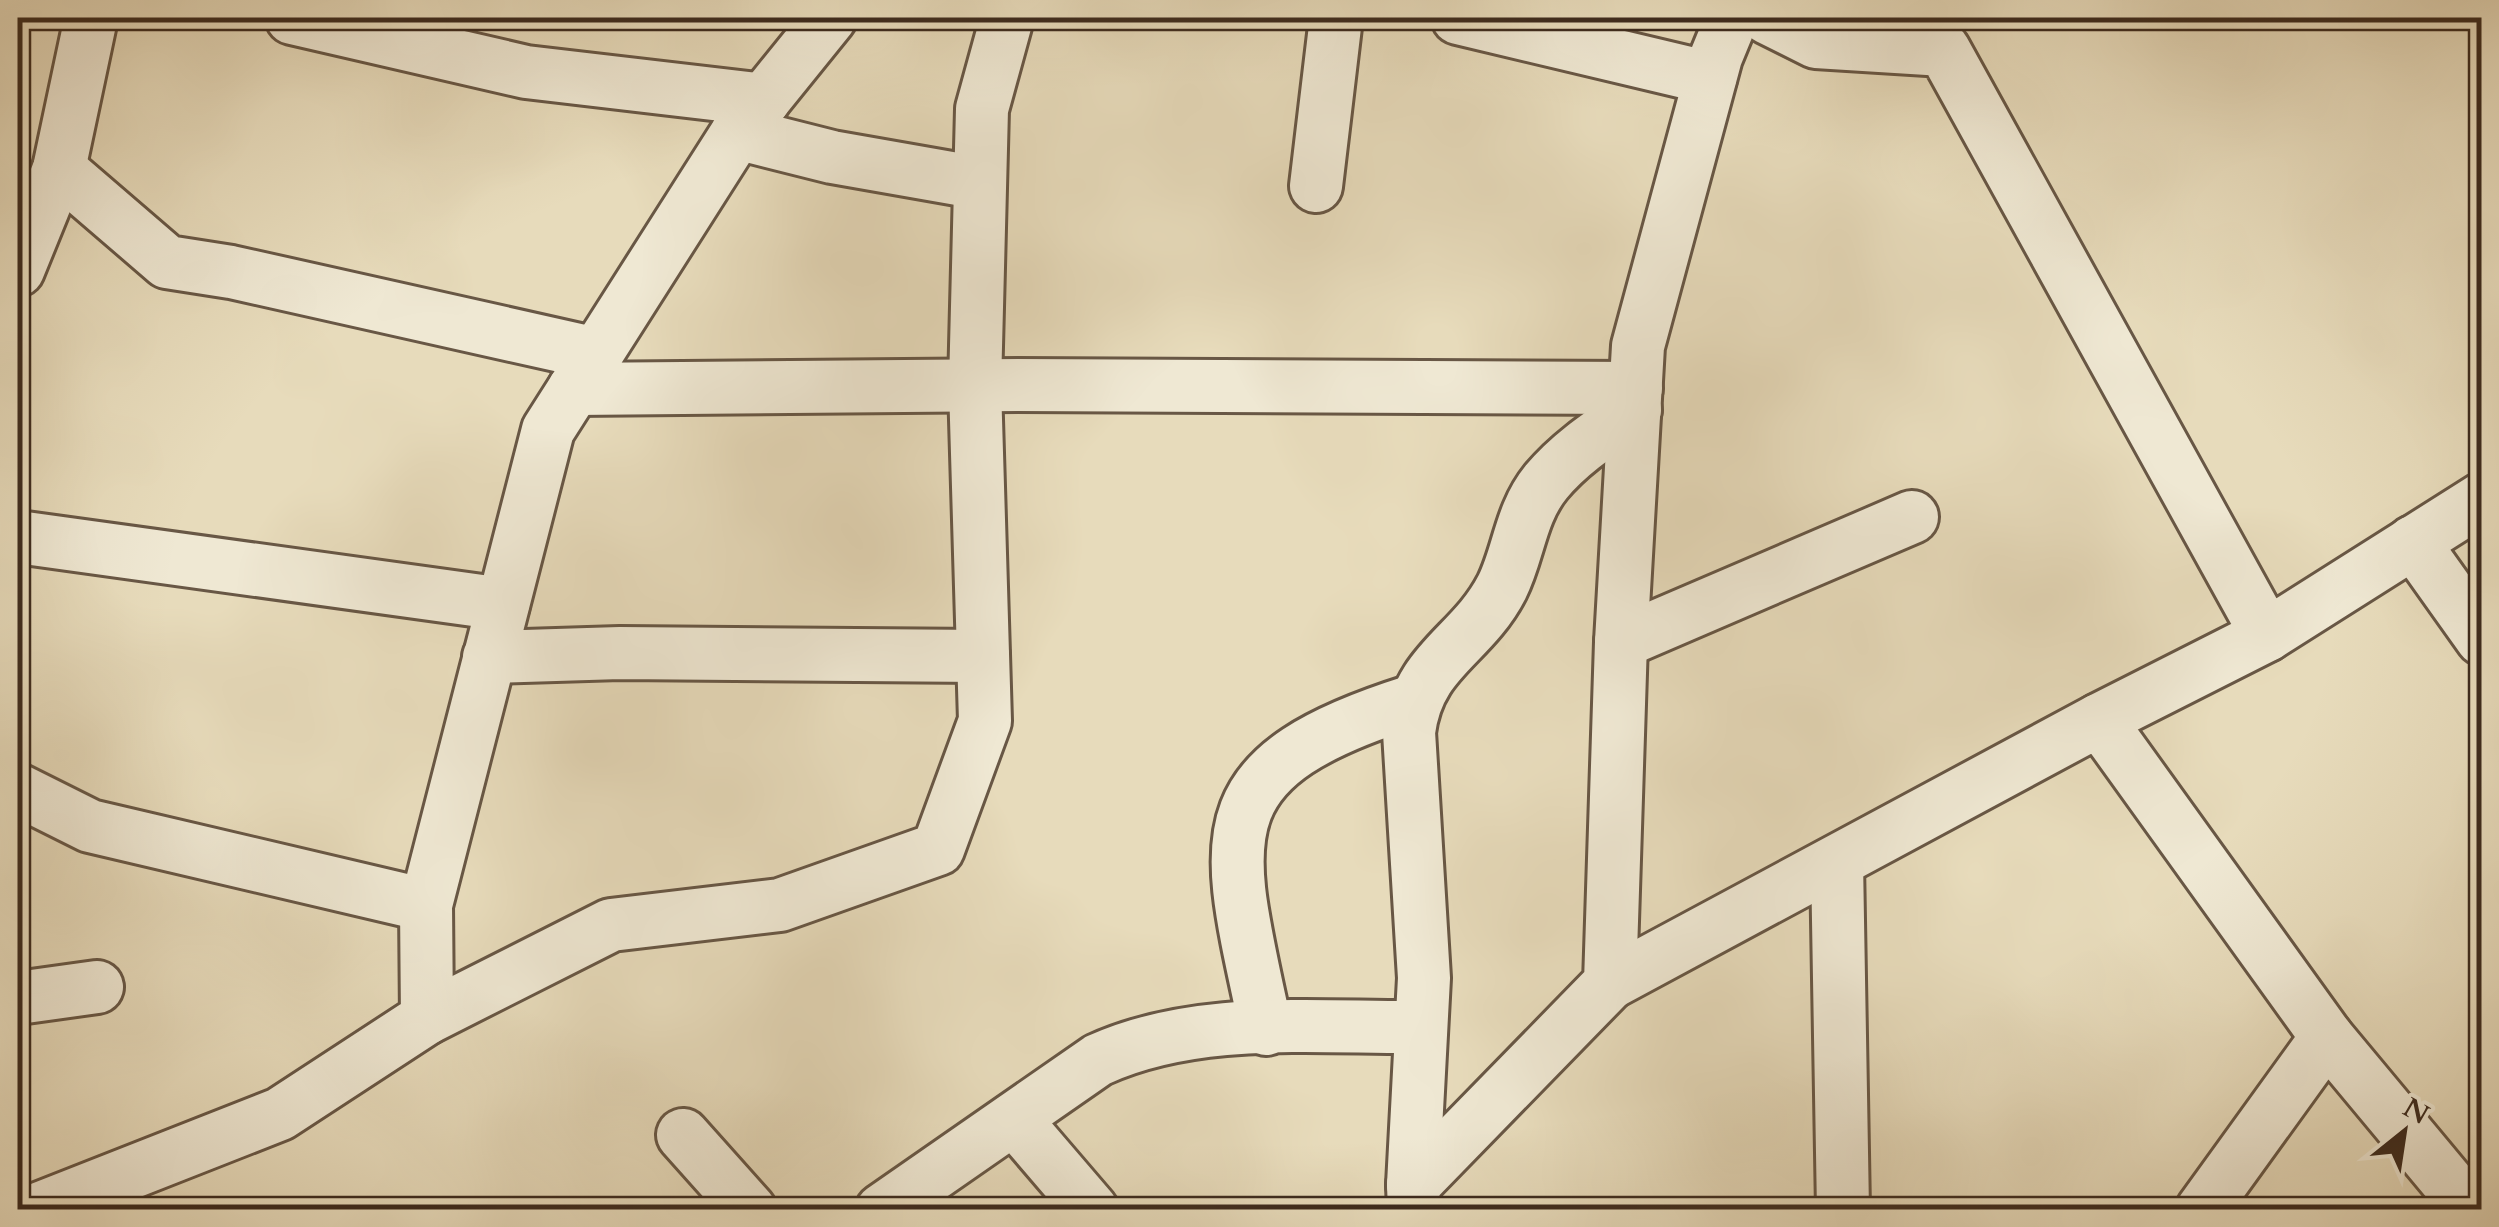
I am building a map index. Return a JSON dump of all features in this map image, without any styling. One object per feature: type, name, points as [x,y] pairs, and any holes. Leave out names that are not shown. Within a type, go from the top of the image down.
[{"type":"street","points":[[18,270],[59,170],[92,18]]},
{"type":"street","points":[[428,1018],[426,904],[548,430],[750,116],[830,18]]},
{"type":"street","points":[[36,1210],[280,1114],[428,1018],[611,925],[780,905],[938,849],[985,721],[975,386],[982,109],[1007,18]]},
{"type":"street","points":[[1316,186],[1336,18]]},
{"type":"street","points":[[1458,18],[1710,78]]},
{"type":"street","points":[[1610,983],[1638,346],[1710,78],[1732,18]]},
{"type":"street","points":[[1768,18],[1816,42],[1944,50],[2268,635]]},
{"type":"street","points":[[315,20],[526,72],[750,116],[832,157],[980,182]]},
{"type":"street","points":[[59,170],[167,262],[231,272],[585,371],[975,386],[1636,399]]},
{"type":"street","points":[[1414,1197],[1424,978],[1409,732],[1413,700],[1422,682],[1477,623],[1502,586],[1521,525],[1544,485],[1577,450],[1636,399]]},
{"type":"street","points":[[1414,1197],[1610,983],[2099,720],[2268,635],[2482,499]]},
{"type":"street","points":[[1622,642],[1912,517]]},
{"type":"street","points":[[18,537],[504,604]]},
{"type":"street","points":[[2413,542],[2482,639]]},
{"type":"street","points":[[490,658],[620,653],[983,656]]},
{"type":"street","points":[[1266,1029],[1235,852],[1246,805],[1262,779],[1287,757],[1348,721],[1413,700]]},
{"type":"street","points":[[2099,720],[2328,1037],[2471,1210]]},
{"type":"street","points":[[18,790],[90,826],[426,904]]},
{"type":"street","points":[[1837,862],[1843,1210]]},
{"type":"street","points":[[18,998],[96,987]]},
{"type":"street","points":[[882,1210],[1098,1060],[1127,1047],[1187,1034],[1422,1027]]},
{"type":"street","points":[[2202,1210],[2328,1037]]},
{"type":"street","points":[[1014,1119],[1092,1210]]},
{"type":"street","points":[[683,1135],[750,1210]]}]
